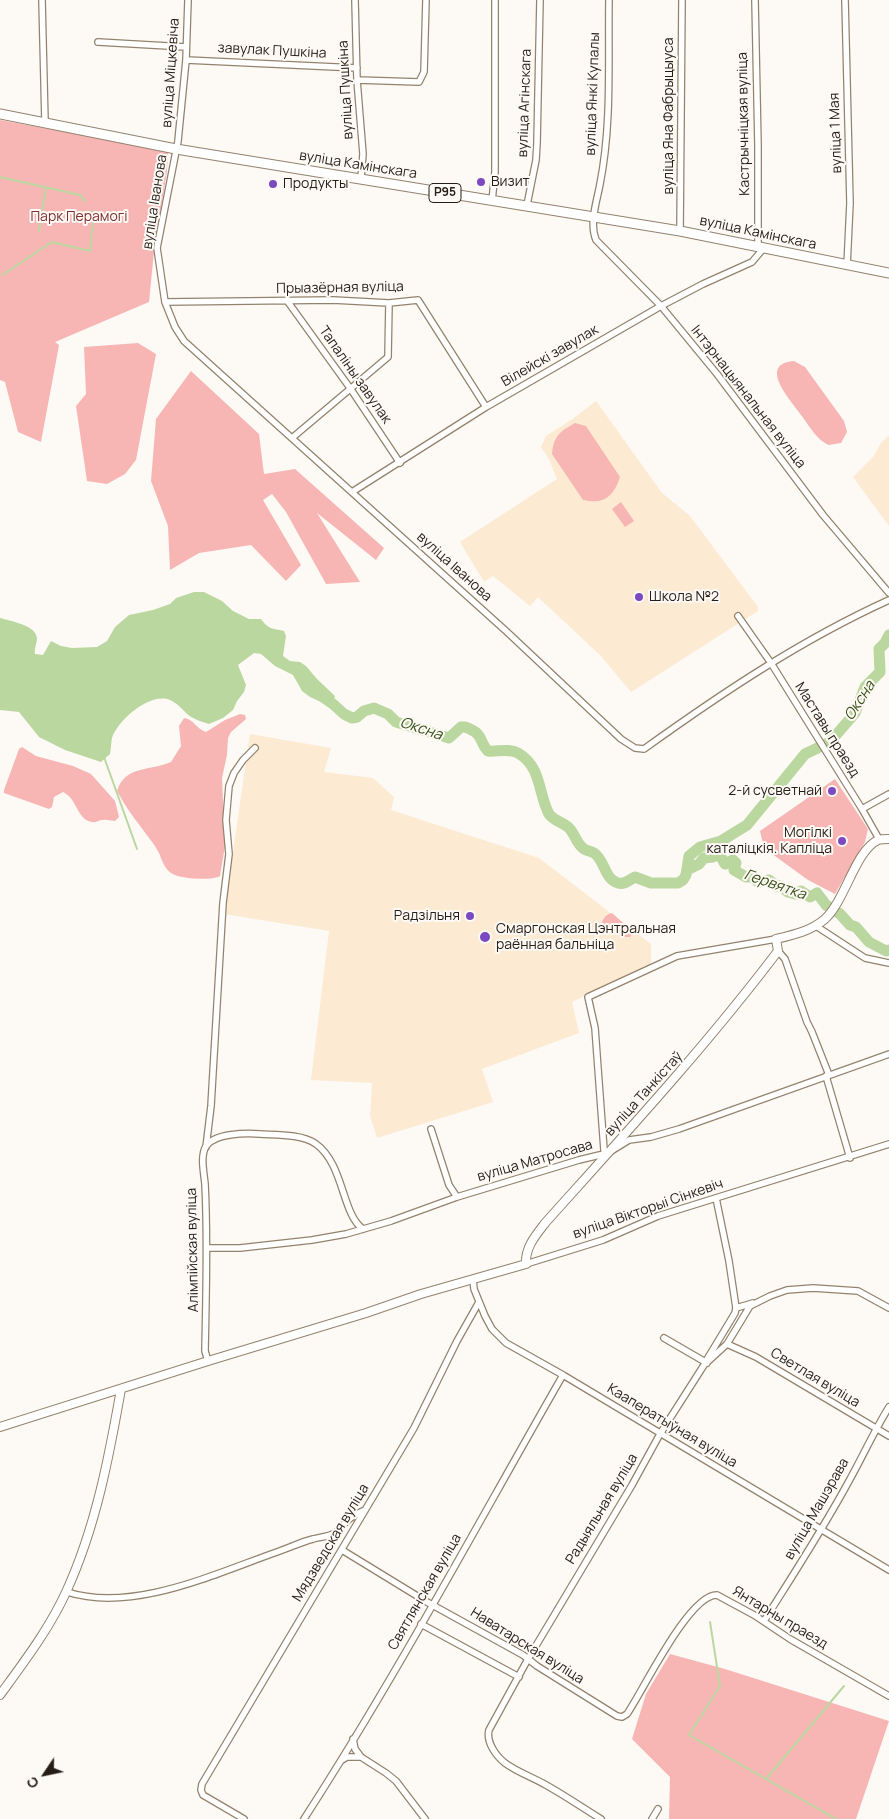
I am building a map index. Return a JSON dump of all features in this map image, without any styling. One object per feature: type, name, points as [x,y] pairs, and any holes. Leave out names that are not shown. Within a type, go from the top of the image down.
[{"type":"main road","name":"вуліца Камінскага","points":[[0,114],[176,148],[680,231],[889,273]]},
{"type":"street","points":[[42,0],[45,122]]},
{"type":"street","name":"вуліца Міцкевіча","points":[[176,148],[186,60],[188,0]]},
{"type":"street","name":"вуліца Пушкіна","points":[[355,0],[357,80],[363,154],[361,178]]},
{"type":"street","points":[[357,80],[419,82],[424,72],[426,0]]},
{"type":"street","name":"вуліца Агінскага","points":[[492,201],[495,172],[495,0]]},
{"type":"street","name":"вуліца Агінскага","points":[[527,206],[536,160],[540,0]]},
{"type":"street","name":"вуліца Янкі Купалы","points":[[593,217],[602,172],[607,120],[608,0]]},
{"type":"street","name":"вуліца Яна Фабрыцыуса","points":[[680,231],[682,0]]},
{"type":"street","name":"Кастрычніцкая вуліца","points":[[755,0],[761,248]]},
{"type":"street","name":"вуліца 1 Мая","points":[[845,0],[850,203],[847,266]]},
{"type":"street","points":[[98,42],[186,47]]},
{"type":"street","name":"завулак Пушкіна","points":[[186,60],[357,68]]},
{"type":"street","name":"вуліца Іванова","points":[[176,148],[157,248],[165,302],[175,327],[184,341],[500,625],[621,739],[635,748],[644,749],[695,712],[806,642],[889,600]]},
{"type":"street","name":"Інтэрнацыянальная вуліца","points":[[593,217],[592,232],[596,240],[661,306],[717,374],[824,515],[889,594]]},
{"type":"street","name":"Вілейскі завулак","points":[[352,492],[486,407],[661,306],[703,284],[752,262],[761,248]]},
{"type":"street","name":"Прыазёрная вуліца","points":[[165,302],[333,300],[389,303],[415,299],[421,302],[486,407]]},
{"type":"street","name":"Тапаліны завулак","points":[[288,302],[350,388],[400,463]]},
{"type":"street","points":[[292,438],[388,356],[389,303]]},
{"type":"street","name":"Маставы праезд","points":[[738,616],[771,663],[879,839]]},
{"type":"street","name":"Алімпійская вуліца","points":[[208,1361],[206,1352],[207,1248],[204,1165],[211,1106],[223,903],[229,854],[226,820],[229,786],[234,773],[255,748]]},
{"type":"street","points":[[862,809],[889,794]]},
{"type":"street","points":[[608,1153],[604,1150],[595,1028],[588,997],[677,956],[776,939],[800,933],[816,926],[831,913],[841,898],[867,848],[879,839],[889,839]]},
{"type":"street","points":[[816,926],[865,958],[889,963]]},
{"type":"street","points":[[776,939],[778,951],[785,959],[827,1076],[850,1158]]},
{"type":"street","name":"вуліца Танкістаў","points":[[526,1264],[529,1247],[534,1238],[689,1063],[778,951]]},
{"type":"street","name":"вуліца Матросава","points":[[207,1248],[240,1248],[312,1240],[363,1230],[457,1197],[578,1160],[608,1153],[629,1140],[651,1138],[679,1129],[889,1054]]},
{"type":"street","points":[[431,1129],[449,1185],[457,1197]]},
{"type":"street","points":[[206,1147],[211,1141],[225,1136],[254,1134],[303,1139],[317,1145],[335,1169],[354,1221],[363,1230]]},
{"type":"street","name":"вуліца Вікторыі Сінкевіч","points":[[0,1427],[603,1240],[658,1216],[850,1158],[889,1144]]},
{"type":"street","points":[[664,1338],[706,1362],[736,1308],[729,1261],[716,1198]]},
{"type":"street","name":"Кааператыўная вуліца","points":[[473,1279],[479,1302],[492,1329],[499,1338],[513,1348],[563,1375],[889,1570]]},
{"type":"street","name":"Радыяльная вуліца","points":[[601,1819],[511,1766],[494,1751],[489,1738],[489,1730],[528,1659],[632,1485],[660,1434],[706,1362],[727,1343],[750,1306],[787,1290],[813,1288],[848,1290],[862,1294],[889,1308]]},
{"type":"street","name":"Мядзведская вуліца","points":[[244,1819],[207,1798],[202,1792],[202,1784],[414,1428],[457,1341],[479,1302]]},
{"type":"street","points":[[736,1308],[757,1302]]},
{"type":"street","points":[[726,1329],[727,1343]]},
{"type":"street","name":"Светлая вуліца","points":[[727,1343],[756,1357],[889,1436]]},
{"type":"street","name":"Святлянская вуліца","points":[[304,1819],[421,1624],[563,1375]]},
{"type":"street","points":[[0,1696],[41,1637],[67,1592],[85,1547],[98,1501],[122,1389]]},
{"type":"street","name":"вуліца Машэрава","points":[[764,1621],[821,1530],[889,1407]]},
{"type":"street","points":[[67,1592],[80,1596],[106,1598],[168,1590],[330,1535],[340,1529],[351,1517],[366,1509]]},
{"type":"street","name":"Наватарская вуліца","points":[[342,1550],[432,1604],[498,1640],[612,1714],[622,1717]]},
{"type":"street","name":"Янтарны праезд","points":[[622,1717],[629,1711],[678,1630],[697,1606],[708,1597],[718,1596],[754,1614],[790,1639],[889,1696]]},
{"type":"street","points":[[421,1624],[519,1677]]},
{"type":"street","points":[[353,1740],[355,1749],[361,1758],[396,1781],[425,1819]]},
{"type":"street","points":[[340,1761],[347,1757],[361,1758]]},
{"type":"street","points":[[652,1819],[658,1809]]},
{"type":"shaded area","points":[[596,401],[662,493],[690,516],[758,607],[758,611],[631,692],[601,656],[538,597],[530,606],[493,576],[484,582],[460,542],[557,479],[549,459],[541,447],[546,436]]},
{"type":"shaded area","points":[[889,435],[889,526],[853,477],[873,457],[881,443]]},
{"type":"shaded area","points":[[194,592],[204,592],[222,601],[233,611],[249,619],[261,619],[269,627],[284,631],[286,636],[283,656],[290,661],[300,662],[306,666],[335,696],[332,707],[310,697],[302,691],[293,675],[275,666],[261,654],[254,653],[238,665],[246,685],[233,710],[223,718],[209,724],[191,717],[170,700],[153,700],[136,709],[121,723],[112,738],[110,754],[101,762],[65,750],[39,737],[19,712],[0,710],[0,618],[22,624],[32,630],[37,638],[35,654],[43,655],[51,641],[61,646],[72,648],[97,647],[107,641],[115,627],[129,615],[170,604],[176,598]]},
{"type":"shaded area","name":"Смаргонская Цэнтральная раённая бальніца","points":[[250,734],[331,748],[324,772],[373,778],[394,797],[391,810],[539,858],[651,944],[651,964],[572,1002],[579,1033],[482,1069],[493,1102],[377,1138],[370,1116],[372,1083],[311,1080],[329,931],[224,914]]},
{"type":"green space","name":"Парк Перамогі","points":[[0,120],[168,151],[167,171],[154,251],[149,302],[55,342],[59,345],[41,442],[18,432],[5,382],[0,380]]},
{"type":"green space","points":[[138,343],[156,354],[136,460],[125,474],[107,484],[87,481],[76,406],[86,394],[84,347]]},
{"type":"green space","points":[[794,361],[805,367],[844,421],[847,432],[841,443],[829,445],[824,443],[812,430],[783,390],[777,375],[778,368],[783,363]]},
{"type":"green space","points":[[191,371],[259,434],[264,474],[295,469],[384,548],[376,560],[317,513],[360,582],[326,584],[286,512],[272,494],[263,500],[301,565],[286,581],[251,545],[199,553],[170,570],[168,526],[151,481],[156,419]]},
{"type":"green space","points":[[575,423],[586,426],[620,477],[615,489],[607,498],[602,500],[583,500],[552,454],[558,435]]},
{"type":"green space","points":[[621,502],[634,521],[625,527],[612,509]]},
{"type":"green space","points":[[240,714],[245,715],[246,719],[231,732],[228,738],[227,755],[222,778],[225,846],[220,876],[203,879],[175,875],[163,864],[155,846],[122,801],[117,791],[126,777],[132,773],[171,762],[181,746],[179,726],[184,718],[206,732],[225,720]]},
{"type":"green space","points":[[22,747],[36,756],[73,766],[91,774],[115,801],[119,817],[115,821],[104,820],[94,822],[87,820],[80,813],[72,799],[63,792],[54,797],[52,807],[49,809],[4,793],[19,749]]},
{"type":"green space","points":[[835,779],[868,829],[865,842],[835,894],[808,880],[764,848],[760,831]]},
{"type":"green space","points":[[612,913],[631,930],[632,934],[630,937],[624,937],[622,930],[602,930],[603,919],[606,915]]},
{"type":"green space","points":[[670,1654],[725,1669],[889,1721],[856,1819],[669,1819],[670,1777],[632,1739],[646,1694]]},
{"type":"waterway","points":[[0,177],[80,195],[85,201]]},
{"type":"waterway","points":[[39,231],[46,187]]},
{"type":"waterway","points":[[2,275],[52,242],[90,251],[94,214],[92,211]]},
{"type":"waterway","name":"Оксна","points":[[320,695],[352,718],[374,708],[388,714],[396,722],[449,738],[461,727],[465,727],[476,732],[488,751],[507,750],[518,753],[526,759],[535,773],[549,814],[568,827],[581,847],[598,856],[607,874],[613,881],[623,883],[635,877],[651,883],[678,883],[686,875],[689,856],[700,847],[721,841],[747,825],[805,754],[830,742],[855,713],[865,687],[880,672],[879,649],[889,635]]},
{"type":"waterway","points":[[104,757],[137,849]]},
{"type":"waterway","name":"Гервятка","points":[[687,870],[699,864],[704,858],[716,855],[721,857],[725,864],[733,860],[736,863],[734,870],[746,877],[753,877],[758,882],[769,880],[788,892],[795,894],[801,891],[810,897],[817,893],[826,905],[840,914],[850,925],[856,927],[869,942],[886,951],[889,950]]},
{"type":"waterway","points":[[710,1622],[720,1686],[689,1735],[836,1819]]},
{"type":"waterway","points":[[767,1778],[844,1686]]},
{"type":"place","name":"Визит","points":[[481,182]]},
{"type":"place","name":"Продукты","points":[[273,184]]},
{"type":"place","name":"Школа №2","points":[[639,597]]},
{"type":"place","name":"2-й сусветнай","points":[[832,791]]},
{"type":"place","name":"Могілкі каталіцкія. Капліца","points":[[842,841]]},
{"type":"place","name":"Радзільня","points":[[470,916]]},
{"type":"place","name":"Смаргонская Цэнтральная раённая бальніца","points":[[485,937]]}]
